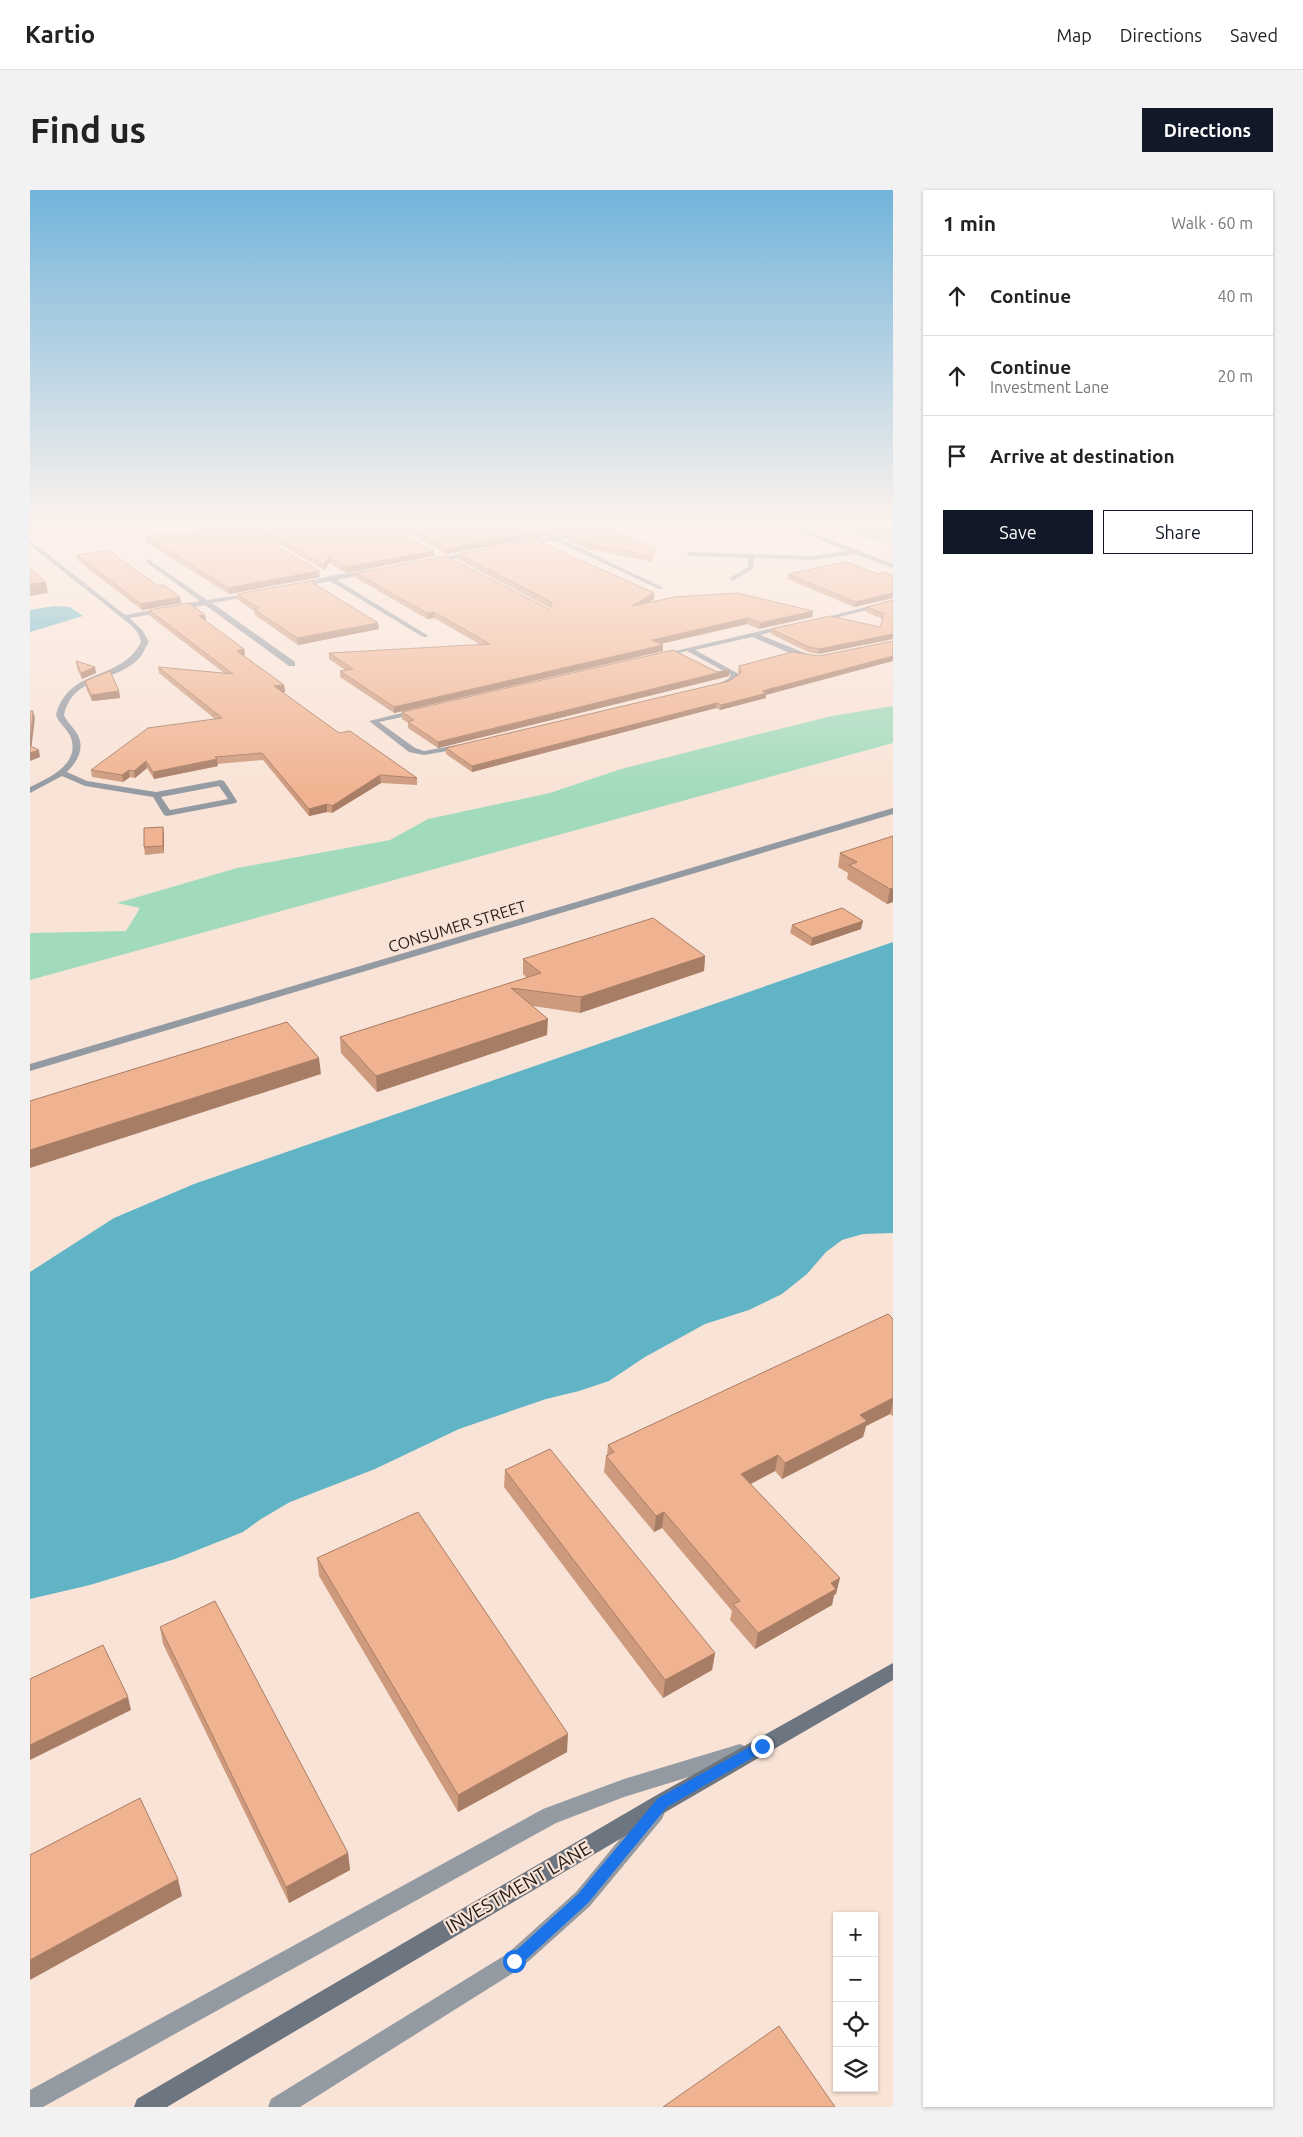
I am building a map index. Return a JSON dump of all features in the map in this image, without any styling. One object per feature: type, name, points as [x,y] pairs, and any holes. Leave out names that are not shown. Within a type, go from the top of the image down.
[{"type":"street","points":[[30,790],[61,773],[76,755],[77,747],[74,735],[61,718],[60,708],[63,700],[79,686],[129,662],[144,648],[144,635],[121,614]]},
{"type":"street","points":[[124,617],[138,614]]},
{"type":"street","points":[[223,614],[292,664]]},
{"type":"street","points":[[389,614],[425,636]]},
{"type":"street","points":[[810,622],[841,614]]},
{"type":"street","points":[[650,658],[791,626]]},
{"type":"street","points":[[754,634],[796,654],[818,658]]},
{"type":"street","points":[[688,649],[735,674],[731,681],[715,686]]},
{"type":"street","points":[[430,708],[373,721],[412,750],[424,753],[434,753],[473,743]]},
{"type":"street","points":[[61,773],[85,783],[156,795],[221,783],[233,801],[168,813],[156,795]]},
{"type":"street","name":"CONSUMER STREET","points":[[30,1068],[893,812]]},
{"type":"street","name":"INVESTMENT LANE","points":[[145,2107],[662,1803],[893,1671]]},
{"type":"street","points":[[30,2102],[550,1816],[624,1788],[762,1746]]},
{"type":"street","points":[[279,2107],[514,1961],[583,1899],[662,1803]]},
{"type":"green space","points":[[893,706],[893,743],[30,980],[30,933],[126,931],[140,908],[117,903],[237,868],[390,840],[428,819],[550,793],[621,769],[832,716]]},
{"type":"water","points":[[30,614],[83,616],[30,632]]},
{"type":"water","points":[[893,942],[893,1233],[863,1234],[842,1240],[826,1252],[807,1274],[782,1294],[749,1310],[705,1324],[645,1357],[609,1381],[546,1399],[459,1429],[375,1469],[290,1502],[243,1532],[175,1559],[90,1585],[30,1599],[30,1272],[114,1218],[194,1184]]},
{"type":"building","points":[[155,614],[204,614],[199,616],[244,649],[237,651],[284,685],[274,686],[339,733],[350,731],[417,778],[380,775],[332,806],[327,804],[309,809],[262,753],[215,757],[217,759],[153,772],[146,761],[134,771],[129,770],[122,775],[91,770],[148,728],[222,718],[158,667],[233,674]]},
{"type":"building","points":[[262,614],[364,614],[378,623],[297,638]]},
{"type":"building","points":[[438,614],[798,614],[760,623],[748,618],[652,640],[663,645],[394,707],[340,671],[353,669],[329,653],[490,644]]},
{"type":"building","points":[[884,614],[893,614],[893,634],[819,649],[809,647],[771,629],[830,616],[880,627]]},
{"type":"building","points":[[893,641],[893,656],[762,691],[767,693],[721,705],[717,703],[472,766],[446,748],[729,681],[741,673],[739,666],[792,652],[819,656]]},
{"type":"building","points":[[673,650],[717,672],[729,670],[438,742],[408,722],[414,720],[402,712]]},
{"type":"building","points":[[76,661],[95,667],[81,673]]},
{"type":"building","points":[[110,671],[119,691],[91,695],[85,681]]},
{"type":"building","points":[[30,711],[33,711],[30,743]]},
{"type":"building","points":[[30,746],[39,750],[30,753]]},
{"type":"building","points":[[163,827],[163,846],[144,847],[144,828]]},
{"type":"building","points":[[893,836],[893,888],[890,889],[849,865],[857,862],[840,853]]},
{"type":"building","points":[[842,908],[863,921],[812,938],[792,925]]},
{"type":"building","points":[[653,918],[705,956],[581,997],[511,988],[548,1019],[376,1076],[340,1037],[541,973],[523,959]]},
{"type":"building","points":[[287,1022],[319,1058],[30,1150],[30,1101]]},
{"type":"building","points":[[888,1314],[893,1319],[893,1398],[860,1415],[867,1421],[785,1463],[778,1455],[741,1474],[840,1578],[831,1583],[836,1589],[758,1633],[733,1604],[740,1601],[664,1512],[656,1516],[606,1456],[614,1452],[608,1445]]},
{"type":"building","points":[[550,1449],[715,1653],[665,1680],[505,1470]]},
{"type":"building","points":[[418,1512],[568,1734],[458,1795],[317,1558]]},
{"type":"building","points":[[215,1601],[348,1853],[286,1887],[160,1627]]},
{"type":"building","points":[[103,1645],[128,1697],[30,1745],[30,1679]]},
{"type":"building","points":[[140,1798],[178,1879],[30,1960],[30,1855]]},
{"type":"building","points":[[779,2026],[835,2107],[663,2107]]},
{"type":"route","points":[[514,1961],[583,1899],[662,1803],[762,1746]]}]
